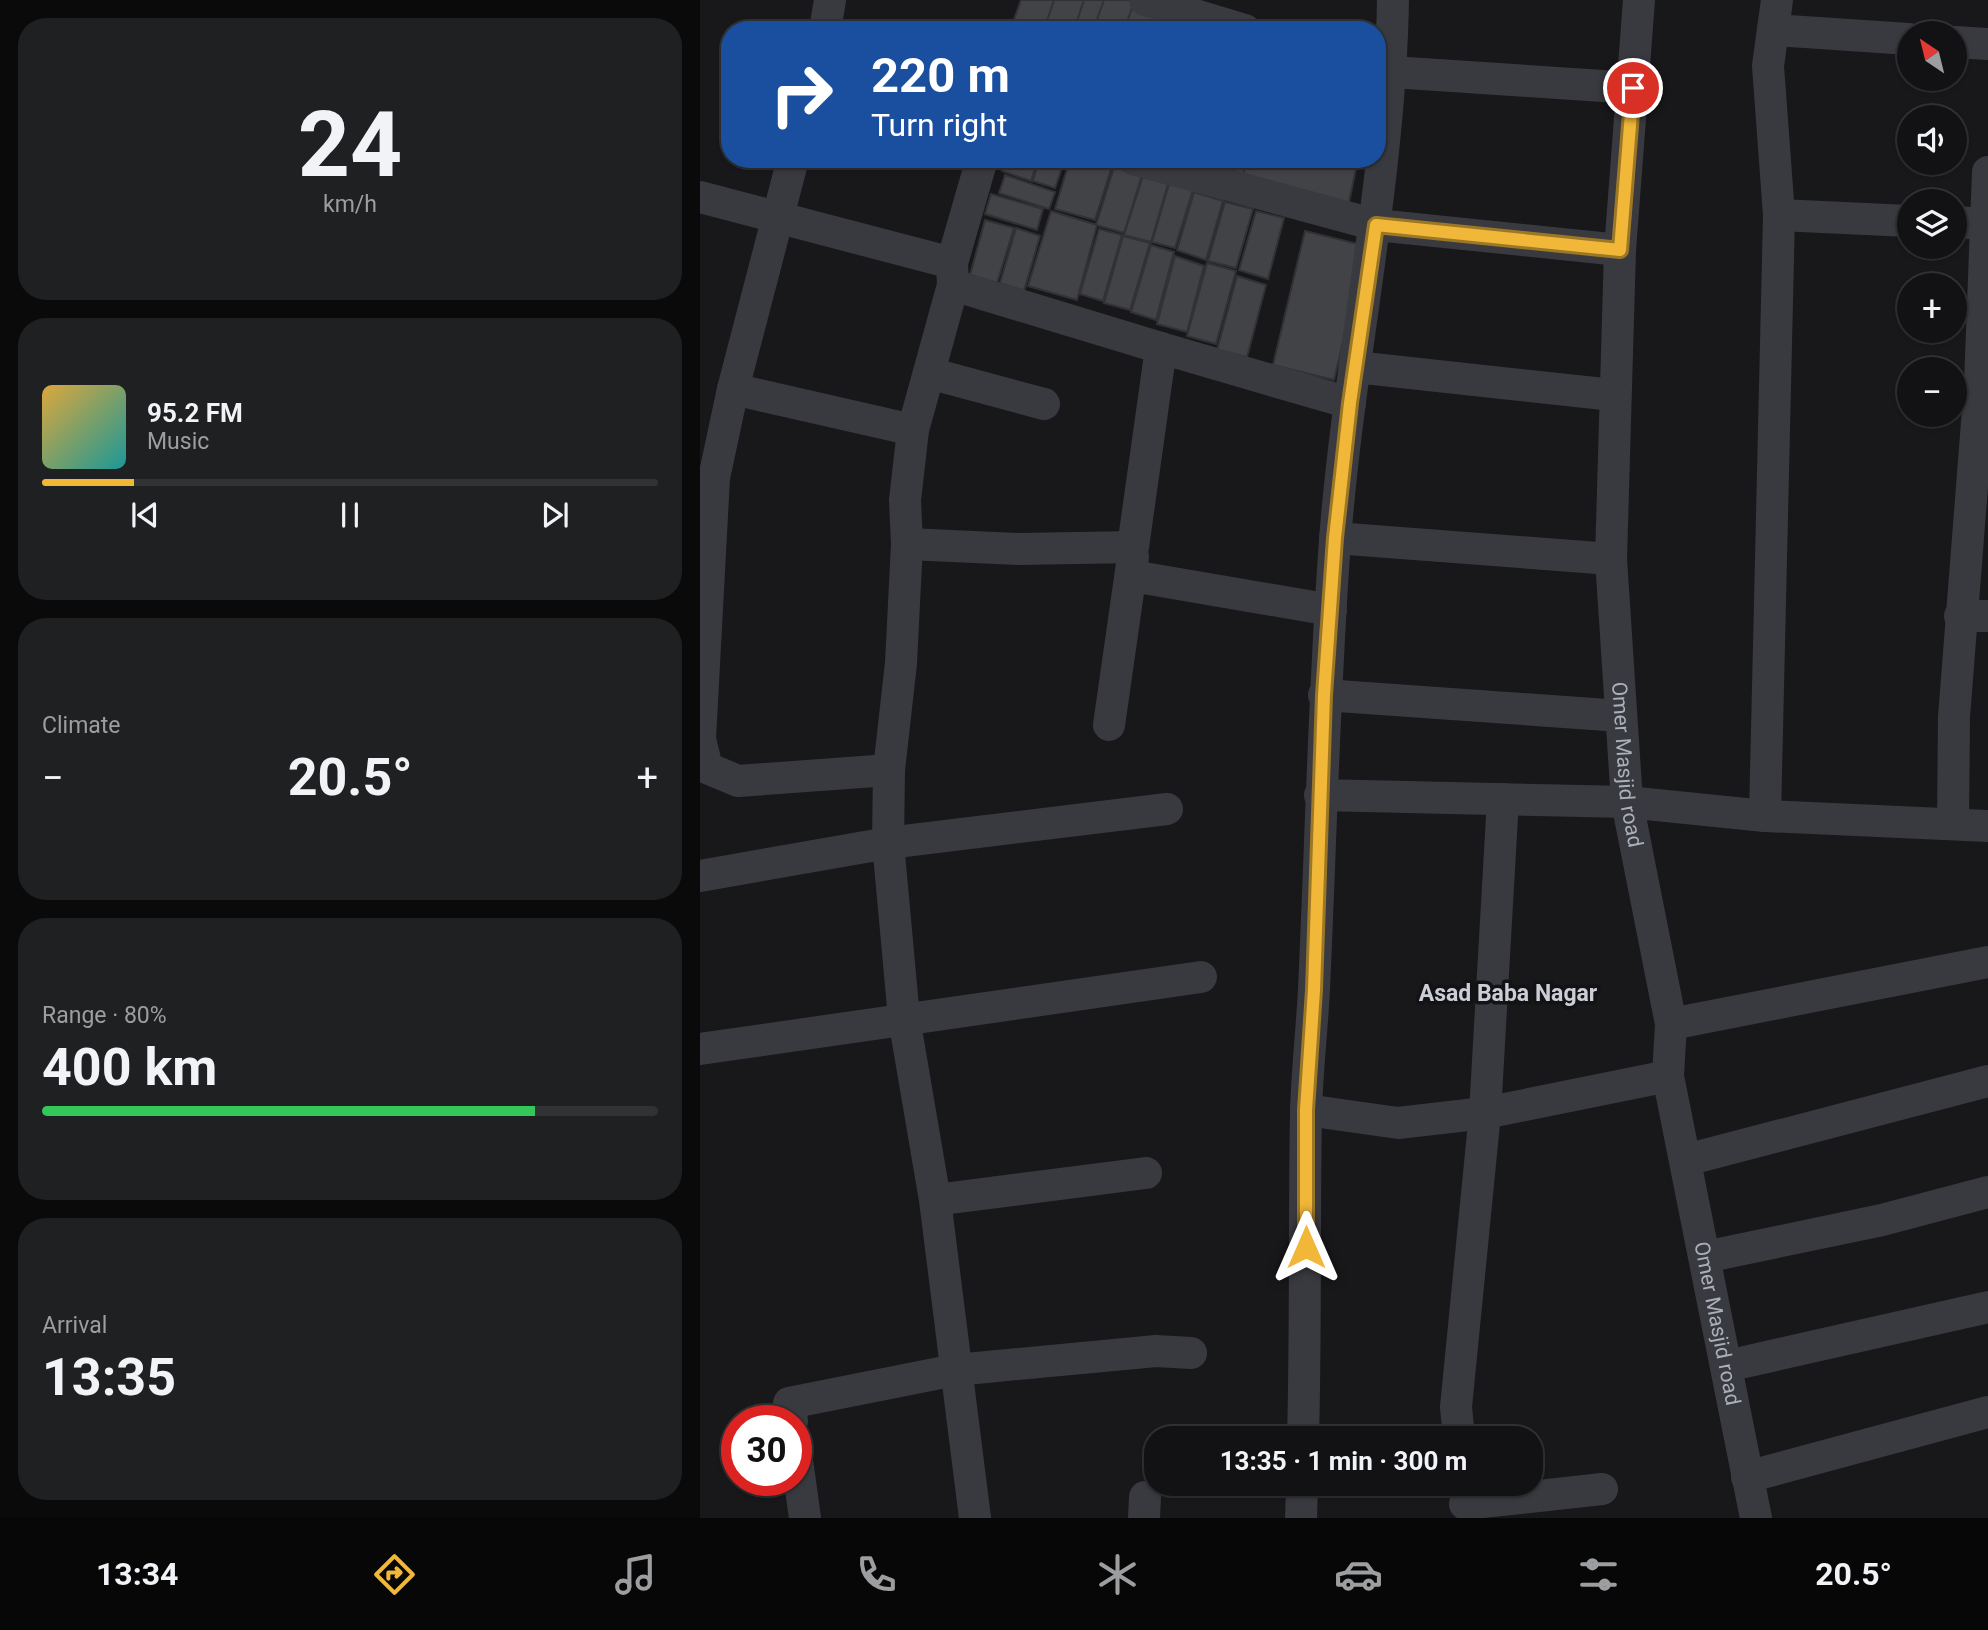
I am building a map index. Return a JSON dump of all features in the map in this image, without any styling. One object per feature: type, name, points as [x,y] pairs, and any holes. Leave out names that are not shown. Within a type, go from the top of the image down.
[{"type":"street","points":[[826,21],[830,0]]},
{"type":"street","points":[[1145,0],[1215,21]]},
{"type":"street","points":[[1386,62],[1394,0]]},
{"type":"street","name":"Omer Masjid road","points":[[1640,0],[1620,250],[1611,559],[1627,802],[1671,1024],[1668,1076],[1756,1518]]},
{"type":"street","points":[[1765,816],[1779,215],[1768,66],[1775,15],[1897,37]]},
{"type":"street","points":[[1967,43],[1988,44]]},
{"type":"street","points":[[1386,70],[1633,88]]},
{"type":"street","points":[[791,168],[733,389],[707,476],[700,739],[707,768],[738,781],[889,770]]},
{"type":"street","points":[[975,1518],[935,1200],[904,1018],[888,844],[889,770],[901,663],[907,544],[905,500],[913,430],[980,168]]},
{"type":"street","points":[[1166,168],[1376,225],[1620,250]]},
{"type":"street","points":[[1303,1426],[1306,1110],[1314,990],[1324,695],[1335,538],[1350,403],[1376,225],[1379,168]]},
{"type":"street","points":[[1953,824],[1974,616],[1984,384],[1986,268],[1970,223],[1988,172]]},
{"type":"street","points":[[700,197],[778,218],[953,274],[1161,348],[1350,403]]},
{"type":"street","points":[[1779,215],[1897,220]]},
{"type":"street","points":[[1109,725],[1161,348]]},
{"type":"street","points":[[1355,367],[1614,395]]},
{"type":"street","points":[[929,373],[1044,404]]},
{"type":"street","points":[[733,389],[913,430]]},
{"type":"street","points":[[1335,538],[1611,559]]},
{"type":"street","points":[[907,544],[1020,549],[1132,562],[1331,610]]},
{"type":"street","points":[[1324,695],[1621,716]]},
{"type":"street","points":[[1320,794],[1627,802],[1765,816],[1988,825]]},
{"type":"street","points":[[1458,1426],[1457,1407],[1485,1113],[1503,799]]},
{"type":"street","points":[[700,876],[888,844],[1167,809]]},
{"type":"street","points":[[1671,1024],[1988,962]]},
{"type":"street","points":[[700,1049],[1201,977]]},
{"type":"street","points":[[1306,1110],[1398,1123],[1485,1113],[1668,1076]]},
{"type":"street","points":[[1686,1160],[1988,1082]]},
{"type":"street","points":[[935,1200],[1146,1173]]},
{"type":"street","points":[[1705,1257],[1882,1220],[1988,1192]]},
{"type":"street","points":[[1727,1366],[1988,1307]]},
{"type":"street","points":[[789,1405],[956,1370],[1156,1351],[1191,1353]]},
{"type":"street","points":[[1747,1477],[1988,1412]]},
{"type":"street","points":[[1465,1502],[1602,1489]]},
{"type":"street","points":[[802,1496],[805,1518]]},
{"type":"street","points":[[1301,1518],[1302,1496]]},
{"type":"building","points":[[1021,0],[1054,0],[1047,21],[1014,21]]},
{"type":"building","points":[[1054,0],[1084,0],[1077,21],[1047,21]]},
{"type":"building","points":[[1084,0],[1104,0],[1096,21],[1077,21]]},
{"type":"building","points":[[1104,0],[1135,0],[1127,21],[1096,21]]},
{"type":"building","points":[[1135,0],[1162,10],[1158,21],[1127,21]]},
{"type":"building","points":[[1162,10],[1180,21],[1158,21]]},
{"type":"building","points":[[1003,168],[1035,168],[1031,181],[1002,171]]},
{"type":"building","points":[[1037,168],[1062,168],[1055,188],[1033,181]]},
{"type":"building","points":[[1067,168],[1111,168],[1095,220],[1055,209]]},
{"type":"building","points":[[1114,168],[1142,175],[1124,233],[1096,225]]},
{"type":"building","points":[[1210,168],[1245,168],[1241,181],[1208,173]]},
{"type":"building","points":[[1245,168],[1356,168],[1348,207],[1241,181]]},
{"type":"building","points":[[1005,175],[1055,192],[1049,209],[999,193]]},
{"type":"building","points":[[1143,176],[1168,184],[1151,242],[1124,235]]},
{"type":"building","points":[[1169,184],[1193,190],[1175,248],[1152,242]]},
{"type":"building","points":[[1194,192],[1223,201],[1206,260],[1177,250]]},
{"type":"building","points":[[991,194],[1043,209],[1037,230],[985,214]]},
{"type":"building","points":[[1225,202],[1253,209],[1236,268],[1208,261]]},
{"type":"building","points":[[1051,211],[1097,225],[1077,300],[1028,286]]},
{"type":"building","points":[[1256,211],[1284,218],[1268,279],[1239,270]]},
{"type":"building","points":[[985,220],[1014,228],[997,283],[970,275]]},
{"type":"building","points":[[1016,228],[1040,236],[1024,291],[1000,283]]},
{"type":"building","points":[[1099,229],[1122,235],[1103,301],[1080,294]]},
{"type":"building","points":[[1305,231],[1366,246],[1334,380],[1273,365]]},
{"type":"building","points":[[1123,236],[1150,243],[1130,310],[1104,303]]},
{"type":"building","points":[[1151,245],[1174,252],[1156,320],[1131,312]]},
{"type":"building","points":[[1175,256],[1204,266],[1187,332],[1157,324]]},
{"type":"building","points":[[1207,263],[1236,271],[1216,344],[1187,336]]},
{"type":"building","points":[[1237,276],[1266,285],[1247,357],[1217,350]]},
{"type":"district","name":"Asad Baba Nagar","points":[[1508,993]]},
{"type":"route","points":[[1306,1247],[1306,1110],[1314,990],[1324,695],[1335,538],[1350,403],[1376,225],[1620,250],[1633,88]]}]
